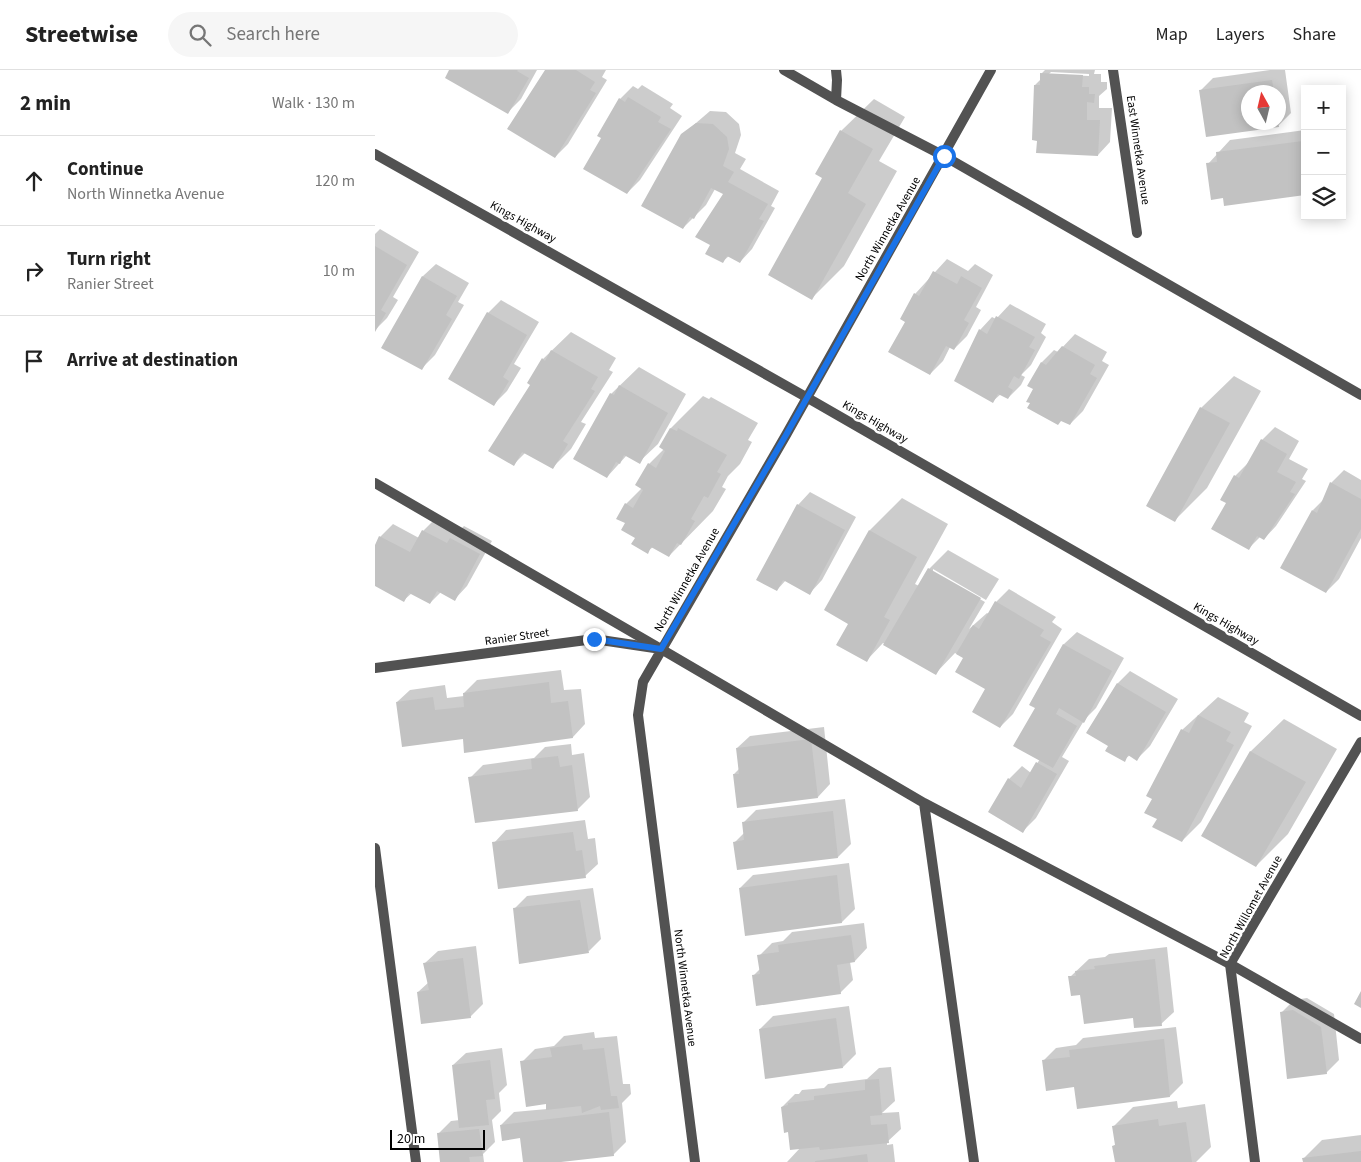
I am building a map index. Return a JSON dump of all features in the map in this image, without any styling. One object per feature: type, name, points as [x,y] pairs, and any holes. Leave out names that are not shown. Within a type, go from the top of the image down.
[{"type":"street","points":[[785,70],[836,100],[944,156],[1361,395]]},
{"type":"street","points":[[836,70],[836,100]]},
{"type":"street","name":"North Winnetka Avenue","points":[[695,1162],[638,715],[643,682],[944,156],[991,70]]},
{"type":"street","name":"East Winnetka Avenue","points":[[1113,70],[1137,234]]},
{"type":"street","name":"Kings Highway","points":[[375,154],[806,397],[1361,716]]},
{"type":"street","points":[[375,483],[924,803],[1230,964],[1361,1039]]},
{"type":"street","name":"Ranier Street","points":[[375,668],[594,639],[661,649]]},
{"type":"street","name":"North Willomet Avenue","points":[[1255,1162],[1230,964],[1361,742]]},
{"type":"street","points":[[924,803],[974,1162]]},
{"type":"street","points":[[375,848],[416,1162]]},
{"type":"building","points":[[449,70],[518,70],[529,78],[508,114],[445,78]]},
{"type":"building","points":[[545,70],[576,70],[595,82],[590,90],[596,93],[555,158],[507,129]]},
{"type":"building","points":[[1040,73],[1083,75],[1082,87],[1089,87],[1089,94],[1095,94],[1094,103],[1087,102],[1087,120],[1100,120],[1098,156],[1036,153],[1037,141],[1032,140],[1034,85],[1040,85]]},
{"type":"building","points":[[1272,80],[1273,85],[1241,85],[1241,130],[1257,130],[1206,137],[1199,90]]},
{"type":"building","points":[[628,97],[661,117],[658,122],[671,129],[627,194],[583,169],[601,138],[597,136],[619,98],[625,102]]},
{"type":"building","points":[[696,123],[713,124],[727,137],[729,149],[723,166],[734,172],[728,182],[768,204],[759,219],[764,221],[740,263],[727,256],[723,263],[705,254],[710,245],[695,237],[723,194],[711,188],[694,219],[690,217],[683,229],[641,206],[681,134]]},
{"type":"building","points":[[840,130],[873,149],[848,193],[866,204],[812,300],[768,275],[822,178],[815,174]]},
{"type":"building","points":[[1301,141],[1301,196],[1224,206],[1223,198],[1211,200],[1206,163],[1217,162],[1216,152]]},
{"type":"building","points":[[375,246],[407,265],[381,310],[386,313],[375,332]]},
{"type":"building","points":[[933,271],[957,284],[961,276],[982,288],[964,320],[969,323],[954,350],[946,346],[930,375],[888,352],[905,322],[900,319],[914,293],[919,296]]},
{"type":"building","points":[[422,276],[457,296],[446,315],[452,319],[422,370],[381,348]]},
{"type":"building","points":[[487,312],[527,335],[503,377],[509,381],[494,406],[448,379]]},
{"type":"building","points":[[996,316],[1035,337],[1029,347],[1035,350],[1019,379],[1014,376],[1008,387],[1013,390],[1008,399],[998,394],[993,403],[954,381],[979,329],[987,334]]},
{"type":"building","points":[[1062,346],[1095,365],[1090,374],[1097,378],[1070,425],[1061,421],[1058,425],[1027,408],[1030,403],[1026,402],[1033,389],[1027,386],[1041,362],[1046,365]]},
{"type":"building","points":[[551,350],[598,377],[591,389],[595,391],[563,441],[568,444],[553,469],[522,452],[514,466],[488,451],[530,385],[527,383],[542,358],[545,361]]},
{"type":"building","points":[[619,385],[668,413],[640,464],[624,455],[620,464],[616,462],[607,478],[573,459],[610,393],[614,395]]},
{"type":"building","points":[[1200,407],[1230,423],[1175,522],[1146,506]]},
{"type":"building","points":[[670,428],[677,431],[678,428],[727,455],[717,472],[721,474],[708,498],[704,496],[691,519],[695,521],[681,545],[677,543],[669,557],[651,547],[648,554],[631,544],[635,538],[621,530],[625,523],[616,519],[625,503],[633,508],[643,490],[635,485],[648,463],[656,468],[665,451],[659,447]]},
{"type":"building","points":[[1261,439],[1287,454],[1277,472],[1296,482],[1290,492],[1295,494],[1264,540],[1257,536],[1249,550],[1211,529],[1226,503],[1220,500],[1234,475],[1239,478]]},
{"type":"building","points":[[1330,482],[1361,499],[1361,529],[1326,593],[1280,568],[1312,510],[1317,513]]},
{"type":"building","points":[[797,504],[845,530],[810,595],[783,580],[777,591],[756,580]]},
{"type":"building","points":[[422,530],[447,543],[450,538],[480,554],[455,601],[437,591],[430,604],[409,593],[404,602],[375,586],[375,545],[379,536],[410,552]]},
{"type":"building","points":[[869,530],[917,557],[884,617],[890,620],[867,662],[836,645],[848,624],[824,610]]},
{"type":"building","points":[[928,568],[981,598],[936,675],[883,645]]},
{"type":"building","points":[[995,601],[1044,630],[1040,636],[1051,642],[1000,728],[972,712],[985,689],[955,672],[963,658],[956,654],[973,625],[979,629]]},
{"type":"building","points":[[1063,644],[1112,671],[1084,723],[1059,708],[1056,714],[1077,726],[1053,768],[1013,746],[1035,708],[1029,705]]},
{"type":"building","points":[[549,682],[551,703],[568,701],[573,738],[464,753],[463,739],[402,747],[396,702],[433,697],[435,710],[464,707],[463,693]]},
{"type":"building","points":[[1117,683],[1166,712],[1137,761],[1128,755],[1125,762],[1105,751],[1108,746],[1086,733]]},
{"type":"building","points":[[1198,715],[1231,732],[1226,741],[1234,745],[1182,842],[1152,827],[1157,819],[1144,813],[1152,799],[1146,796],[1181,729],[1189,733]]},
{"type":"building","points":[[811,739],[818,798],[737,808],[733,774],[739,774],[736,748]]},
{"type":"building","points":[[1250,751],[1306,782],[1256,867],[1201,836]]},
{"type":"building","points":[[558,756],[560,767],[572,765],[578,811],[475,823],[468,777],[532,769],[531,759]]},
{"type":"building","points":[[1036,762],[1057,774],[1023,833],[988,812],[1008,778],[1021,788]]},
{"type":"building","points":[[833,811],[838,858],[737,870],[733,842],[744,840],[742,822]]},
{"type":"building","points":[[573,832],[576,851],[582,850],[586,878],[498,889],[492,842]]},
{"type":"building","points":[[837,875],[842,923],[745,936],[739,888]]},
{"type":"building","points":[[580,900],[589,953],[519,964],[513,908]]},
{"type":"building","points":[[851,935],[855,962],[837,965],[841,994],[756,1006],[752,975],[760,974],[757,955],[779,952],[778,945]]},
{"type":"building","points":[[463,958],[471,1018],[421,1024],[417,992],[429,990],[423,963]]},
{"type":"building","points":[[1155,959],[1162,1026],[1134,1028],[1133,1018],[1084,1024],[1080,995],[1071,996],[1068,976],[1076,976],[1075,971],[1095,969],[1094,966]]},
{"type":"building","points":[[1361,991],[1361,1008],[1354,1004]]},
{"type":"building","points":[[1293,1010],[1321,1027],[1327,1074],[1287,1079],[1280,1012]]},
{"type":"building","points":[[836,1018],[843,1068],[765,1079],[759,1029]]},
{"type":"building","points":[[1164,1039],[1170,1097],[1077,1109],[1074,1087],[1046,1091],[1042,1060],[1070,1057],[1069,1050]]},
{"type":"building","points":[[582,1044],[583,1050],[604,1048],[611,1096],[617,1096],[619,1108],[601,1110],[600,1106],[582,1113],[581,1106],[546,1110],[546,1104],[526,1107],[520,1061],[552,1057],[550,1048]]},
{"type":"building","points":[[490,1060],[495,1099],[486,1100],[489,1125],[459,1128],[452,1065]]},
{"type":"building","points":[[879,1079],[882,1115],[870,1116],[871,1125],[887,1124],[889,1143],[820,1150],[819,1147],[790,1150],[788,1132],[784,1133],[781,1107],[788,1105],[788,1103],[814,1100],[814,1096],[865,1090],[865,1080]]},
{"type":"building","points":[[609,1112],[614,1156],[561,1162],[523,1162],[520,1138],[502,1141],[500,1125]]},
{"type":"building","points":[[1158,1119],[1159,1126],[1186,1122],[1192,1162],[1115,1162],[1112,1146],[1115,1145],[1112,1126]]},
{"type":"building","points":[[479,1129],[483,1156],[469,1157],[470,1162],[440,1162],[437,1133]]},
{"type":"building","points":[[1361,1151],[1361,1162],[1303,1162],[1302,1158]]},
{"type":"building","points":[[867,1154],[868,1162],[815,1162],[815,1161]]},
{"type":"route","points":[[594,639],[661,649],[786,435],[944,156]]}]
